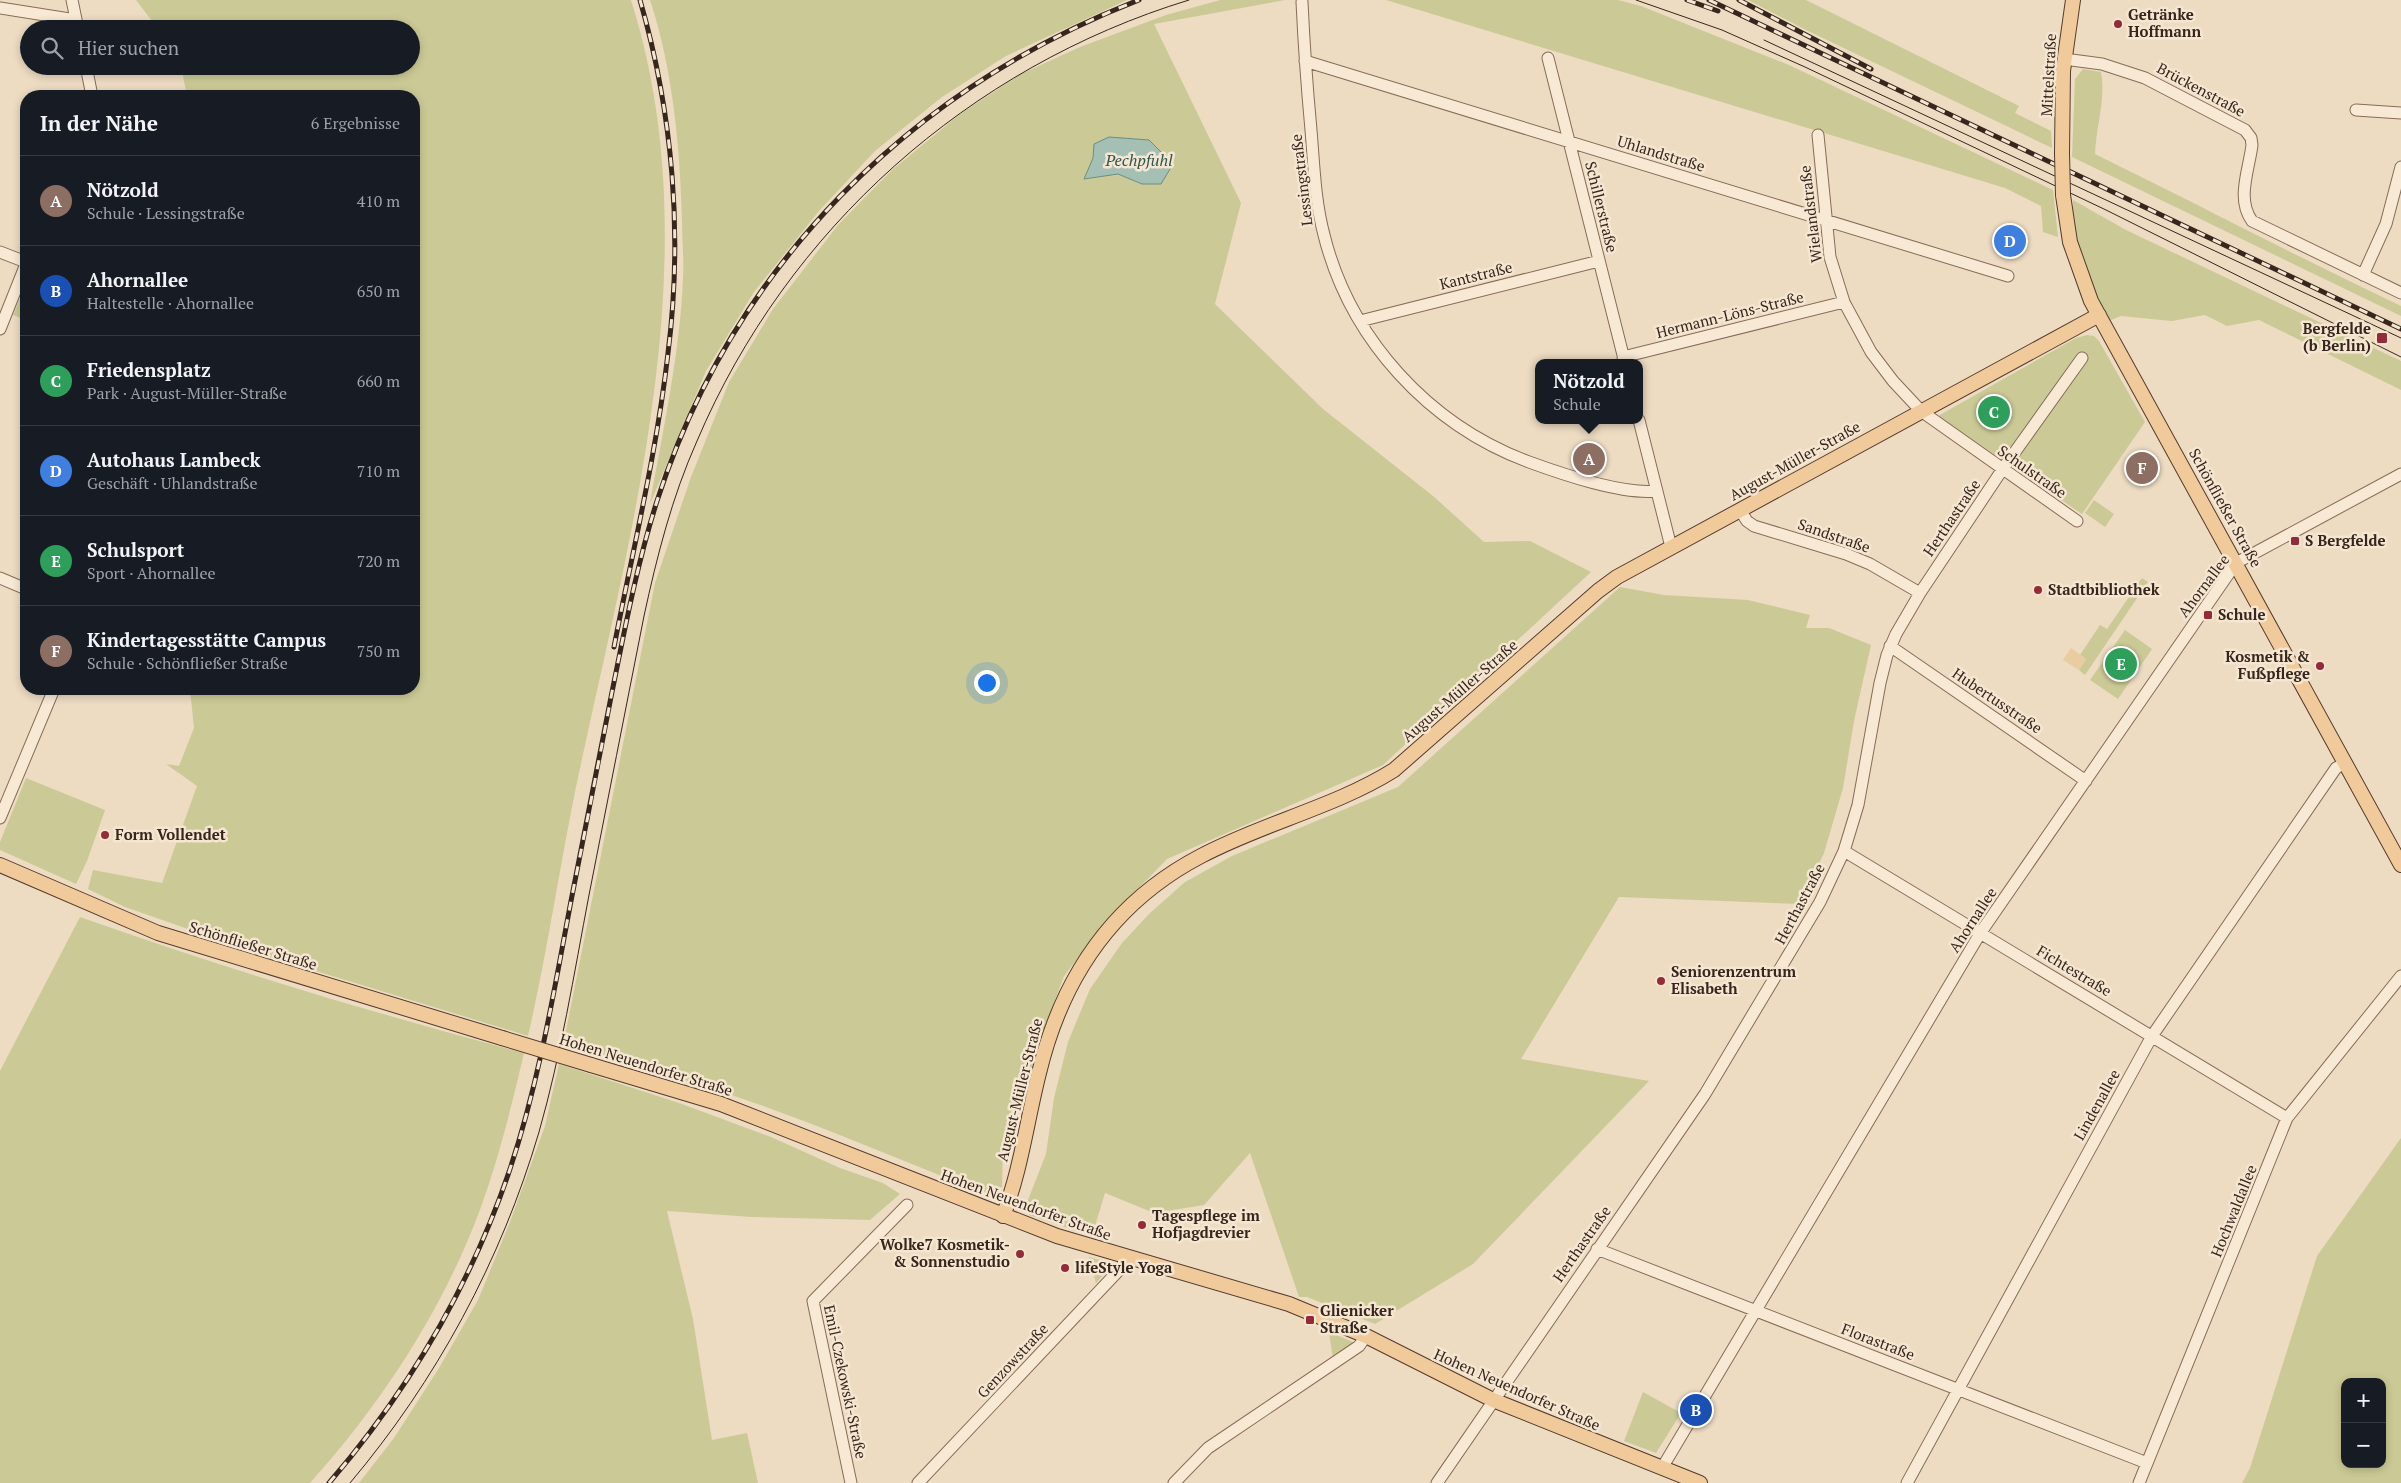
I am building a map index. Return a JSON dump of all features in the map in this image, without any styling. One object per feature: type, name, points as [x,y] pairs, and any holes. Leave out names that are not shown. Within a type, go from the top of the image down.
[{"type":"main road","name":"Mittelstraße","points":[[2062,153],[2064,59],[2073,0]]},
{"type":"main road","name":"Schönfließer Straße","points":[[2062,153],[2063,195],[2070,242],[2084,286],[2401,865]]},
{"type":"main road","name":"August-Müller-Straße","points":[[1004,1216],[1039,1072],[1060,1005],[1090,951],[1128,908],[1155,885],[1202,855],[1366,786],[1394,770],[1598,591],[1617,577],[2099,315]]},
{"type":"main road","name":"Schönfließer Straße","points":[[0,865],[158,933],[502,1038]]},
{"type":"main road","name":"Hohen Neuendorfer Straße","points":[[502,1038],[721,1104],[1057,1236],[1290,1304],[1366,1336],[1493,1400],[1662,1468],[1676,1479],[1700,1483]]},
{"type":"street","points":[[72,0],[76,20]]},
{"type":"street","name":"Lessingstraße","points":[[1302,2],[1305,61],[1319,212],[1332,260],[1360,321],[1384,356],[1408,383],[1443,414],[1477,438],[1515,456],[1558,471],[1632,491],[1657,491]]},
{"type":"street","points":[[0,8],[58,20]]},
{"type":"street","name":"Schillerstraße","points":[[1548,58],[1624,359]]},
{"type":"street","name":"Brückenstraße","points":[[2064,59],[2102,64],[2145,78],[2245,130],[2252,146],[2244,200],[2245,208],[2252,221],[2401,293]]},
{"type":"street","name":"Uhlandstraße","points":[[1305,61],[2008,276]]},
{"type":"street","points":[[88,75],[91,90]]},
{"type":"street","points":[[2356,110],[2401,113]]},
{"type":"street","name":"Wielandstraße","points":[[1818,135],[1830,257],[1844,302],[1871,352],[1893,381],[1922,411]]},
{"type":"street","points":[[2363,275],[2386,224],[2401,167]]},
{"type":"street","points":[[0,252],[20,260]]},
{"type":"street","name":"Kantstraße","points":[[1360,321],[1599,261]]},
{"type":"street","points":[[0,328],[20,278]]},
{"type":"street","name":"Hermann-Löns-Straße","points":[[1628,359],[1844,302]]},
{"type":"street","name":"Herthastraße","points":[[1437,1483],[1704,1094],[1820,902],[1844,851],[1860,798],[1880,683],[1890,646],[1920,593],[2002,470],[2082,358]]},
{"type":"street","name":"Schulstraße","points":[[1922,411],[2002,470],[2077,521]]},
{"type":"street","points":[[1640,424],[1671,547]]},
{"type":"street","name":"Ahornallee","points":[[1662,1468],[1981,932],[2236,563],[2401,474]]},
{"type":"street","name":"Sandstraße","points":[[1740,510],[1746,521],[1754,526],[1846,554],[1870,564],[1920,593]]},
{"type":"street","points":[[0,578],[20,586]]},
{"type":"street","name":"Hubertusstraße","points":[[1890,646],[2086,781]]},
{"type":"street","points":[[0,818],[51,695]]},
{"type":"street","name":"Lindenallee","points":[[1908,1483],[2152,1036],[2336,768],[2345,763]]},
{"type":"street","name":"Fichtestraße","points":[[1844,851],[2287,1118]]},
{"type":"street","name":"Hochwaldallee","points":[[2139,1483],[2287,1118],[2401,976]]},
{"type":"street","name":"Emil-Czekowski-Straße","points":[[851,1483],[813,1301],[907,1205]]},
{"type":"street","name":"Florastraße","points":[[1597,1249],[2147,1463]]},
{"type":"street","name":"Genzowstraße","points":[[918,1483],[1122,1267],[1126,1257]]},
{"type":"street","points":[[1174,1483],[1208,1448],[1359,1346],[1366,1336]]},
{"type":"shaded area","points":[[136,0],[631,0],[654,97],[664,195],[663,295],[654,395],[638,494],[576,787],[528,1036],[251,951],[125,907],[88,889],[93,870],[162,883],[197,786],[166,764],[179,766],[194,728],[191,695],[420,695],[420,90],[186,90],[183,75],[420,75],[420,20],[151,20]]},
{"type":"shaded area","points":[[650,0],[1127,0],[1006,56],[942,97],[875,151],[819,211],[754,292],[706,371],[650,504],[675,363],[683,264],[681,193],[674,109],[670,81]]},
{"type":"shaded area","points":[[1220,0],[1285,0],[1154,24],[1241,203],[1215,304],[1323,409],[1433,496],[1484,542],[1530,541],[1591,572],[1383,765],[1167,859],[1105,923],[1064,976],[1024,1092],[1012,1107],[1003,1148],[1002,1187],[987,1193],[755,1103],[674,1077],[563,1046],[655,583],[691,477],[729,382],[773,309],[838,225],[892,170],[960,114],[1021,74],[1080,47],[1166,15]],"holes":[[[1093,158],[1142,184],[1118,174],[1084,179]]]},
{"type":"shaded area","points":[[1386,0],[1618,0],[1641,6],[1789,65],[2053,190],[2058,237],[2043,232],[2041,206],[2005,188]]},
{"type":"shaded area","points":[[1748,0],[1806,0],[2019,106],[2015,113],[2051,131],[2052,148],[1802,28]]},
{"type":"shaded area","points":[[2083,69],[2101,72],[2102,103],[2095,154],[2401,306],[2401,316],[2072,157],[2075,79]]},
{"type":"shaded area","points":[[2073,200],[2126,230],[2401,361],[2401,390],[2259,320],[2227,326],[2205,315],[2172,321],[2121,316],[2106,322],[2072,241]]},
{"type":"shaded area","points":[[20,298],[20,318],[13,315]]},
{"type":"shaded area","points":[[2087,335],[2094,336],[2099,341],[2145,422],[2082,514],[1938,416],[2076,338]]},
{"type":"shaded area","points":[[2094,500],[2114,514],[2105,527],[2085,513]]},
{"type":"shaded area","points":[[2142,578],[2148,582],[2085,675],[2079,670],[2086,659],[2080,655],[2100,625],[2107,629]]},
{"type":"shaded area","points":[[1620,587],[1664,595],[1748,600],[1810,615],[1806,628],[1829,628],[1871,645],[1854,721],[1843,788],[1824,853],[1800,904],[1619,897],[1521,1059],[1649,1081],[1473,1264],[1375,1324],[1307,1297],[1299,1297],[1250,1153],[1204,1205],[1154,1213],[1105,1193],[1092,1236],[1029,1215],[1028,1200],[1046,1154],[1054,1098],[1068,1042],[1090,989],[1122,943],[1150,913],[1185,882],[1232,856],[1398,787]]},
{"type":"shaded area","points":[[2125,630],[2152,649],[2118,699],[2090,680]]},
{"type":"shaded area","points":[[26,778],[105,810],[87,861],[76,884],[0,850],[0,842]]},
{"type":"shaded area","points":[[80,917],[190,955],[300,989],[524,1053],[505,1131],[488,1188],[466,1245],[449,1281],[430,1318],[386,1387],[337,1452],[310,1483],[0,1483],[0,1071]]},
{"type":"shaded area","points":[[559,1064],[682,1104],[771,1137],[840,1168],[883,1183],[900,1194],[870,1220],[752,1217],[667,1211],[693,1319],[712,1440],[747,1433],[758,1483],[359,1483],[394,1438],[439,1368],[478,1300],[510,1222],[545,1126]]},
{"type":"shaded area","points":[[2401,1138],[2401,1483],[2242,1483],[2250,1468],[2317,1256]]},
{"type":"shaded area","points":[[1089,1257],[1113,1264],[1096,1283]]},
{"type":"shaded area","points":[[1329,1332],[1353,1342],[1351,1347],[1333,1359]]},
{"type":"shaded area","points":[[1643,1392],[1681,1413],[1656,1453],[1624,1441]]},
{"type":"sand","points":[[2071,648],[2086,659],[2079,670],[2063,660]]},
{"type":"water","name":"Pechpfuhl","points":[[1109,137],[1149,140],[1173,164],[1161,184],[1142,184],[1118,174],[1084,179],[1093,158],[1094,144]]},
{"type":"tram line","points":[[350,1483],[381,1444],[438,1361],[485,1273],[506,1227],[523,1180],[539,1132],[561,1044],[644,616],[660,549],[688,462],[735,364],[781,292],[834,226],[894,166],[960,113],[1032,67],[1108,29],[1189,0]]},
{"type":"tram line","points":[[1636,0],[1722,30],[1805,67],[2106,210],[2401,357]]},
{"type":"tram line","points":[[1764,40],[2401,338]]},
{"type":"railway","points":[[614,647],[658,426],[668,353],[675,264],[672,175],[667,131],[651,43],[640,0]]},
{"type":"railway","points":[[329,1483],[385,1411],[411,1374],[434,1335],[476,1254],[510,1169],[538,1070],[612,692],[643,548],[657,501],[690,416],[732,336],[783,263],[841,196],[906,136],[978,83],[1056,37],[1139,0]]},
{"type":"railway","points":[[1687,0],[1718,11]]},
{"type":"railway","points":[[1709,0],[2401,329]]},
{"type":"railway","points":[[1739,0],[1871,69]]},
{"type":"place","name":"Getränke Hoffmann","points":[[2118,24]]},
{"type":"place","name":"Autohaus Lambeck","points":[[2010,241]]},
{"type":"place","name":"Bergfelde (b Berlin)","points":[[2382,338]]},
{"type":"place","name":"Friedensplatz","points":[[1994,412]]},
{"type":"place","name":"Nötzold","points":[[1589,459]]},
{"type":"place","name":"Kindertagesstätte Campus","points":[[2142,468]]},
{"type":"place","name":"S Bergfelde","points":[[2295,541]]},
{"type":"place","name":"Stadtbibliothek","points":[[2038,590]]},
{"type":"place","name":"Schule","points":[[2208,615]]},
{"type":"place","name":"Schulsport","points":[[2121,664]]},
{"type":"place","name":"Kosmetik & Fußpflege","points":[[2320,666]]},
{"type":"place","name":"Form Vollendet","points":[[105,835]]},
{"type":"place","name":"Seniorenzentrum Elisabeth","points":[[1661,981]]},
{"type":"place","name":"Tagespflege im Hofjagdrevier","points":[[1142,1225]]},
{"type":"place","name":"Wolke7 Kosmetik- & Sonnenstudio","points":[[1020,1254]]},
{"type":"place","name":"lifeStyle Yoga","points":[[1065,1268]]},
{"type":"place","name":"Glienicker Straße","points":[[1310,1320]]},
{"type":"place","name":"Ahornallee","points":[[1696,1410]]}]
